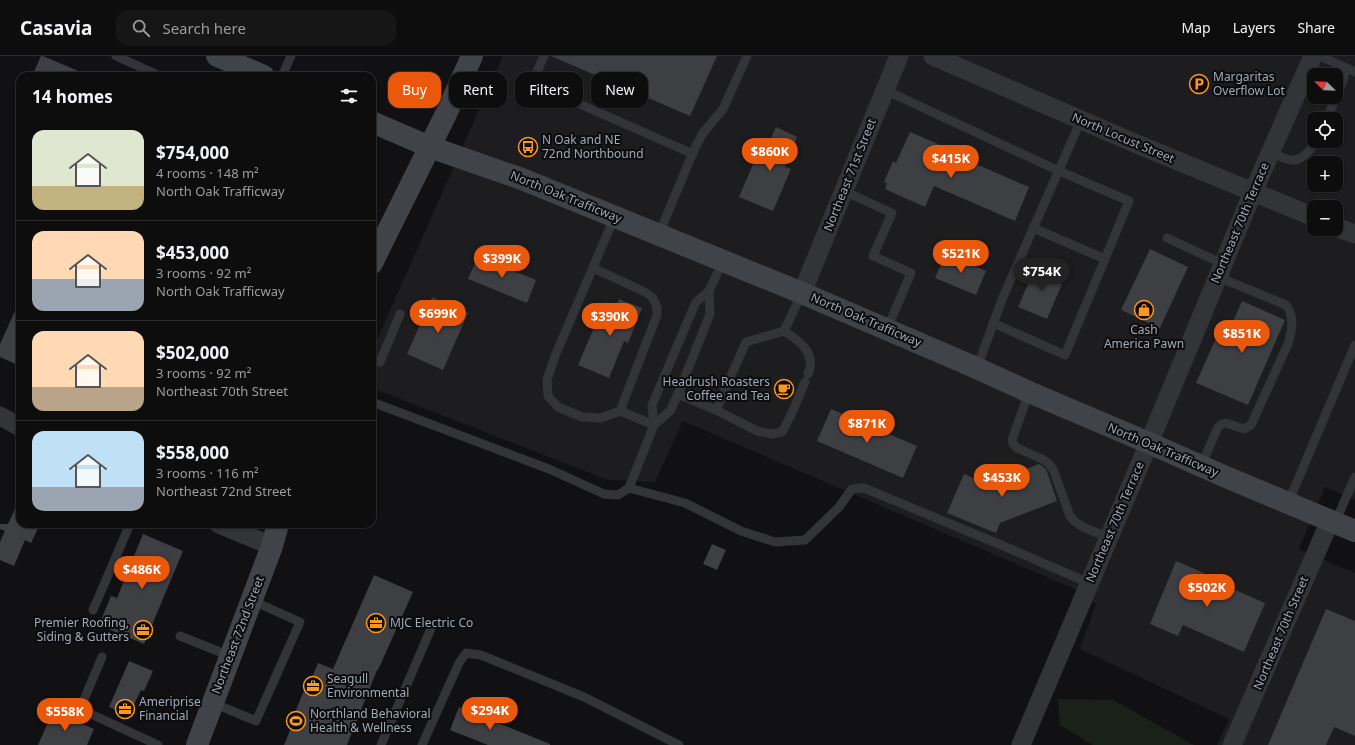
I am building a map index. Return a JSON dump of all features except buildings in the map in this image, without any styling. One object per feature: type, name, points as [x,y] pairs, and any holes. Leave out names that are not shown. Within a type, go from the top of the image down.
[{"type":"main road","points":[[218,56],[251,72]]},
{"type":"main road","points":[[376,255],[446,114],[472,56]]},
{"type":"main road","name":"North Oak Trafficway","points":[[376,124],[430,146],[522,179],[802,293],[1355,531]]},
{"type":"main road","name":"Northeast 72nd Street","points":[[197,745],[272,546],[277,528]]},
{"type":"street","name":"Northeast 71st Street","points":[[802,293],[899,56]]},
{"type":"street","name":"North Locust Street","points":[[933,56],[1081,120],[1307,214]]},
{"type":"street","name":"Northeast 70th Terrace","points":[[1021,745],[1149,443],[1253,192],[1313,56]]},
{"type":"street","points":[[1343,229],[1355,234]]},
{"type":"street","points":[[1,419],[16,425]]},
{"type":"street","name":"Northeast 70th Street","points":[[1232,745],[1333,522]]},
{"type":"street","points":[[229,528],[272,546]]},
{"type":"lane","points":[[116,56],[151,72]]},
{"type":"lane","points":[[284,72],[291,56]]},
{"type":"lane","points":[[544,56],[532,83],[693,154]]},
{"type":"lane","points":[[659,234],[703,133],[723,110],[747,56]]},
{"type":"lane","points":[[1320,56],[1355,72]]},
{"type":"lane","points":[[1330,112],[1344,78],[1344,72],[1339,65]]},
{"type":"lane","points":[[885,90],[1059,171],[1130,201],[1065,355],[993,323]]},
{"type":"lane","points":[[977,368],[1003,297],[1081,120]]},
{"type":"lane","points":[[1270,152],[1288,160],[1295,160],[1300,159],[1308,153],[1311,148]]},
{"type":"lane","points":[[844,191],[892,213],[873,256],[911,273],[887,329]]},
{"type":"lane","points":[[615,216],[555,356],[547,380],[548,396],[558,407],[582,417],[601,418],[620,411],[654,425]]},
{"type":"lane","points":[[1034,228],[1105,259]]},
{"type":"lane","points":[[1168,238],[1220,270],[1286,305],[1291,310],[1291,335],[1288,344],[1251,426],[1244,429],[1226,423],[1218,427],[1201,466]]},
{"type":"lane","points":[[654,425],[652,405],[696,302],[709,291],[723,261]]},
{"type":"lane","points":[[593,268],[645,292],[653,298],[657,306],[657,315],[620,411]]},
{"type":"lane","points":[[376,404],[550,469],[604,494],[618,495],[629,488],[654,425],[670,411],[678,394],[710,314],[709,291]]},
{"type":"lane","points":[[784,331],[802,293]]},
{"type":"lane","points":[[376,360],[380,362],[400,314]]},
{"type":"lane","points":[[678,394],[716,410],[757,431],[772,434],[782,432],[812,363],[809,354],[799,340],[784,331],[746,342],[716,410]]},
{"type":"lane","points":[[1288,503],[1355,345]]},
{"type":"lane","points":[[1029,392],[1012,440],[1013,444],[1017,448],[1048,463],[1053,469],[1072,520],[1077,524],[1108,537]]},
{"type":"lane","points":[[1333,522],[1355,477]]},
{"type":"lane","points":[[629,488],[685,503],[741,531],[775,542],[805,540],[839,507],[852,489],[864,488],[1089,583]]},
{"type":"lane","points":[[93,610],[128,528]]},
{"type":"lane","points":[[213,703],[256,721],[300,622],[251,600]]},
{"type":"lane","points":[[381,745],[432,626]]},
{"type":"lane","points":[[180,636],[230,656]]},
{"type":"lane","points":[[422,745],[459,663],[466,654],[481,655],[572,692],[679,745]]},
{"type":"lane","points":[[102,657],[80,709],[158,745]]},
{"type":"shaded area","points":[[503,56],[1355,56],[1355,500],[1325,487],[1299,549],[1355,573],[1355,745],[1217,745],[1229,719],[1080,649],[1096,604],[1072,588],[683,421],[655,482],[608,480],[376,390],[376,342],[480,108],[507,108],[507,72],[496,72]]},
{"type":"shaded area","points":[[1058,699],[1113,700],[1194,745],[1093,745],[1060,725]]},
{"type":"place","name":"Margaritas Overflow Lot","points":[[1199,84]]},
{"type":"place","name":"N Oak and NE 72nd Northbound","points":[[528,147]]},
{"type":"place","name":"Cash America Pawn","points":[[1144,310]]},
{"type":"place","name":"Headrush Roasters Coffee and Tea","points":[[784,389]]},
{"type":"place","name":"MJC Electric Co","points":[[376,623]]},
{"type":"place","name":"Premier Roofing, Siding & Gutters","points":[[143,630]]},
{"type":"place","name":"Seagull Environmental","points":[[313,686]]},
{"type":"place","name":"Ameriprise Financial","points":[[125,709]]},
{"type":"place","name":"Northland Behavioral Health & Wellness","points":[[296,721]]}]
